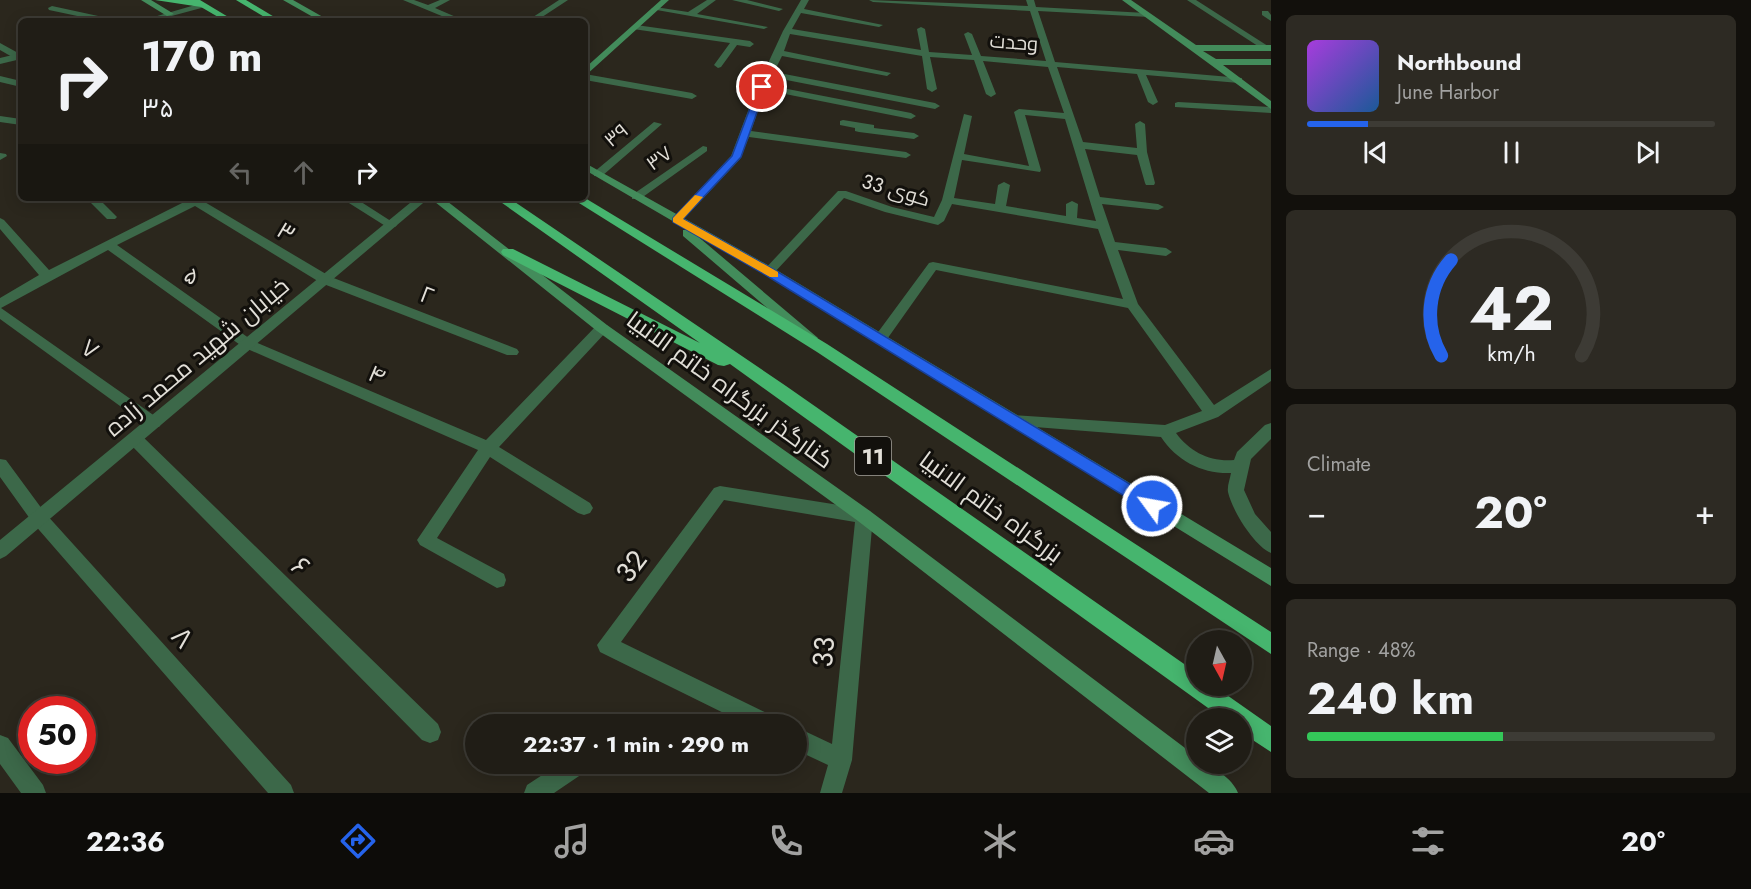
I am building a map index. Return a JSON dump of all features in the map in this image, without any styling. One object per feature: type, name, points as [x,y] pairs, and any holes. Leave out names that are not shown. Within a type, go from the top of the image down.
[{"type":"highway","points":[[159,0],[202,5]]},
{"type":"highway","points":[[193,0],[226,18]]},
{"type":"highway","points":[[240,0],[272,18]]},
{"type":"highway","name":"بزرگراه خاتم الانبیا","points":[[505,201],[780,390],[1226,708]]},
{"type":"highway","name":"بزرگراه خاتم الانبیا","points":[[582,201],[822,348],[1271,644]]},
{"type":"highway","points":[[508,252],[780,390]]},
{"type":"highway","name":"بزرگراه خاتم الانبیا","points":[[1252,727],[1271,740]]},
{"type":"main road","points":[[145,0],[170,14]]},
{"type":"main road","points":[[287,0],[320,18]]},
{"type":"main road","points":[[588,70],[665,0]]},
{"type":"main road","points":[[1126,0],[1239,80],[1271,108]]},
{"type":"main road","points":[[1193,48],[1269,48]]},
{"type":"main road","points":[[1214,62],[1271,62]]},
{"type":"main road","points":[[591,170],[880,339],[1271,578]]},
{"type":"main road","name":"کنارگذر بزرگراه خاتم الانبیا","points":[[440,201],[508,252],[602,328],[864,516],[1227,793]]},
{"type":"main road","points":[[660,211],[822,348]]},
{"type":"street","points":[[407,0],[452,17]]},
{"type":"street","points":[[429,8],[446,0]]},
{"type":"street","points":[[536,18],[564,0]]},
{"type":"street","points":[[689,15],[712,0]]},
{"type":"street","points":[[736,0],[779,9]]},
{"type":"street","points":[[676,220],[736,157],[762,87],[779,54],[787,31],[805,0]]},
{"type":"street","points":[[873,0],[988,7],[1032,4],[1146,15]]},
{"type":"street","points":[[1191,0],[1269,48]]},
{"type":"street","points":[[934,4],[938,14]]},
{"type":"street","points":[[1032,4],[1079,145],[1103,226],[1132,305],[1213,413]]},
{"type":"street","points":[[155,18],[202,5]]},
{"type":"street","points":[[988,7],[994,16]]},
{"type":"street","points":[[52,8],[98,18]]},
{"type":"street","points":[[655,9],[764,27]]},
{"type":"street","points":[[798,10],[879,25]]},
{"type":"street","points":[[636,27],[750,44]]},
{"type":"street","points":[[921,29],[932,89]]},
{"type":"street","name":"وحدت","points":[[787,31],[927,54],[1239,80]]},
{"type":"street","points":[[968,34],[991,94]]},
{"type":"street","points":[[718,65],[735,42]]},
{"type":"street","points":[[0,46],[18,55]]},
{"type":"street","points":[[779,54],[887,73]]},
{"type":"street","points":[[0,61],[18,56]]},
{"type":"street","points":[[1140,71],[1153,102]]},
{"type":"street","points":[[769,74],[935,106]]},
{"type":"street","points":[[588,79],[692,96]]},
{"type":"street","points":[[2,83],[18,84]]},
{"type":"street","points":[[762,87],[911,116]]},
{"type":"street","points":[[1178,105],[1271,108]]},
{"type":"street","points":[[958,156],[1036,170],[1019,112],[1070,117]]},
{"type":"street","name":"کوی 33","points":[[768,272],[842,193],[889,210],[938,221],[948,200],[967,116]]},
{"type":"street","points":[[0,119],[18,122]]},
{"type":"street","name":"۳۹","points":[[591,170],[657,123]]},
{"type":"street","points":[[843,123],[870,127],[865,129],[853,154]]},
{"type":"street","points":[[1140,124],[1142,152],[1150,183]]},
{"type":"street","points":[[865,129],[914,136]]},
{"type":"street","points":[[745,134],[853,154]]},
{"type":"street","points":[[1079,145],[1142,152]]},
{"type":"street","name":"۳۷","points":[[636,197],[702,149]]},
{"type":"street","points":[[823,153],[906,155]]},
{"type":"street","points":[[1000,210],[1004,185]]},
{"type":"street","points":[[948,200],[1103,226]]},
{"type":"street","points":[[1095,200],[1158,207]]},
{"type":"street","points":[[96,201],[111,217]]},
{"type":"street","points":[[0,304],[47,276],[196,201]]},
{"type":"street","name":"۳","points":[[200,201],[326,279]]},
{"type":"street","points":[[352,201],[391,225]]},
{"type":"street","name":"خیابان شهید محمد زاده","points":[[0,551],[419,201]]},
{"type":"street","points":[[1071,222],[1072,204]]},
{"type":"street","points":[[0,222],[47,276]]},
{"type":"street","name":"۵","points":[[109,245],[248,344]]},
{"type":"street","points":[[1111,245],[1166,252]]},
{"type":"street","points":[[880,339],[933,266],[1132,305]]},
{"type":"street","name":"۲","points":[[326,279],[512,352]]},
{"type":"street","name":"۷","points":[[0,312],[154,423]]},
{"type":"street","points":[[497,580],[426,540],[488,448],[602,328]]},
{"type":"street","name":"۴","points":[[248,344],[488,448],[584,508]]},
{"type":"street","points":[[1014,421],[1166,431],[1213,413],[1271,374]]},
{"type":"street","points":[[1271,429],[1243,456],[1236,490],[1248,518],[1271,545]]},
{"type":"street","points":[[1166,431],[1182,452],[1196,460],[1228,468],[1240,466]]},
{"type":"street","name":"۶","points":[[135,439],[430,732]]},
{"type":"street","name":"۸","points":[[0,465],[39,518],[284,793]]},
{"type":"street","name":"32","points":[[748,714],[607,645],[720,493],[864,516]]},
{"type":"street","name":"33","points":[[831,793],[841,760],[864,516]]},
{"type":"street","points":[[807,743],[841,760]]},
{"type":"street","points":[[0,746],[27,790]]},
{"type":"street","points":[[536,793],[563,774]]},
{"type":"slow traffic","points":[[698,197],[676,220],[774,275]]},
{"type":"route","points":[[762,87],[736,157],[676,220],[768,272],[1152,506]]}]
